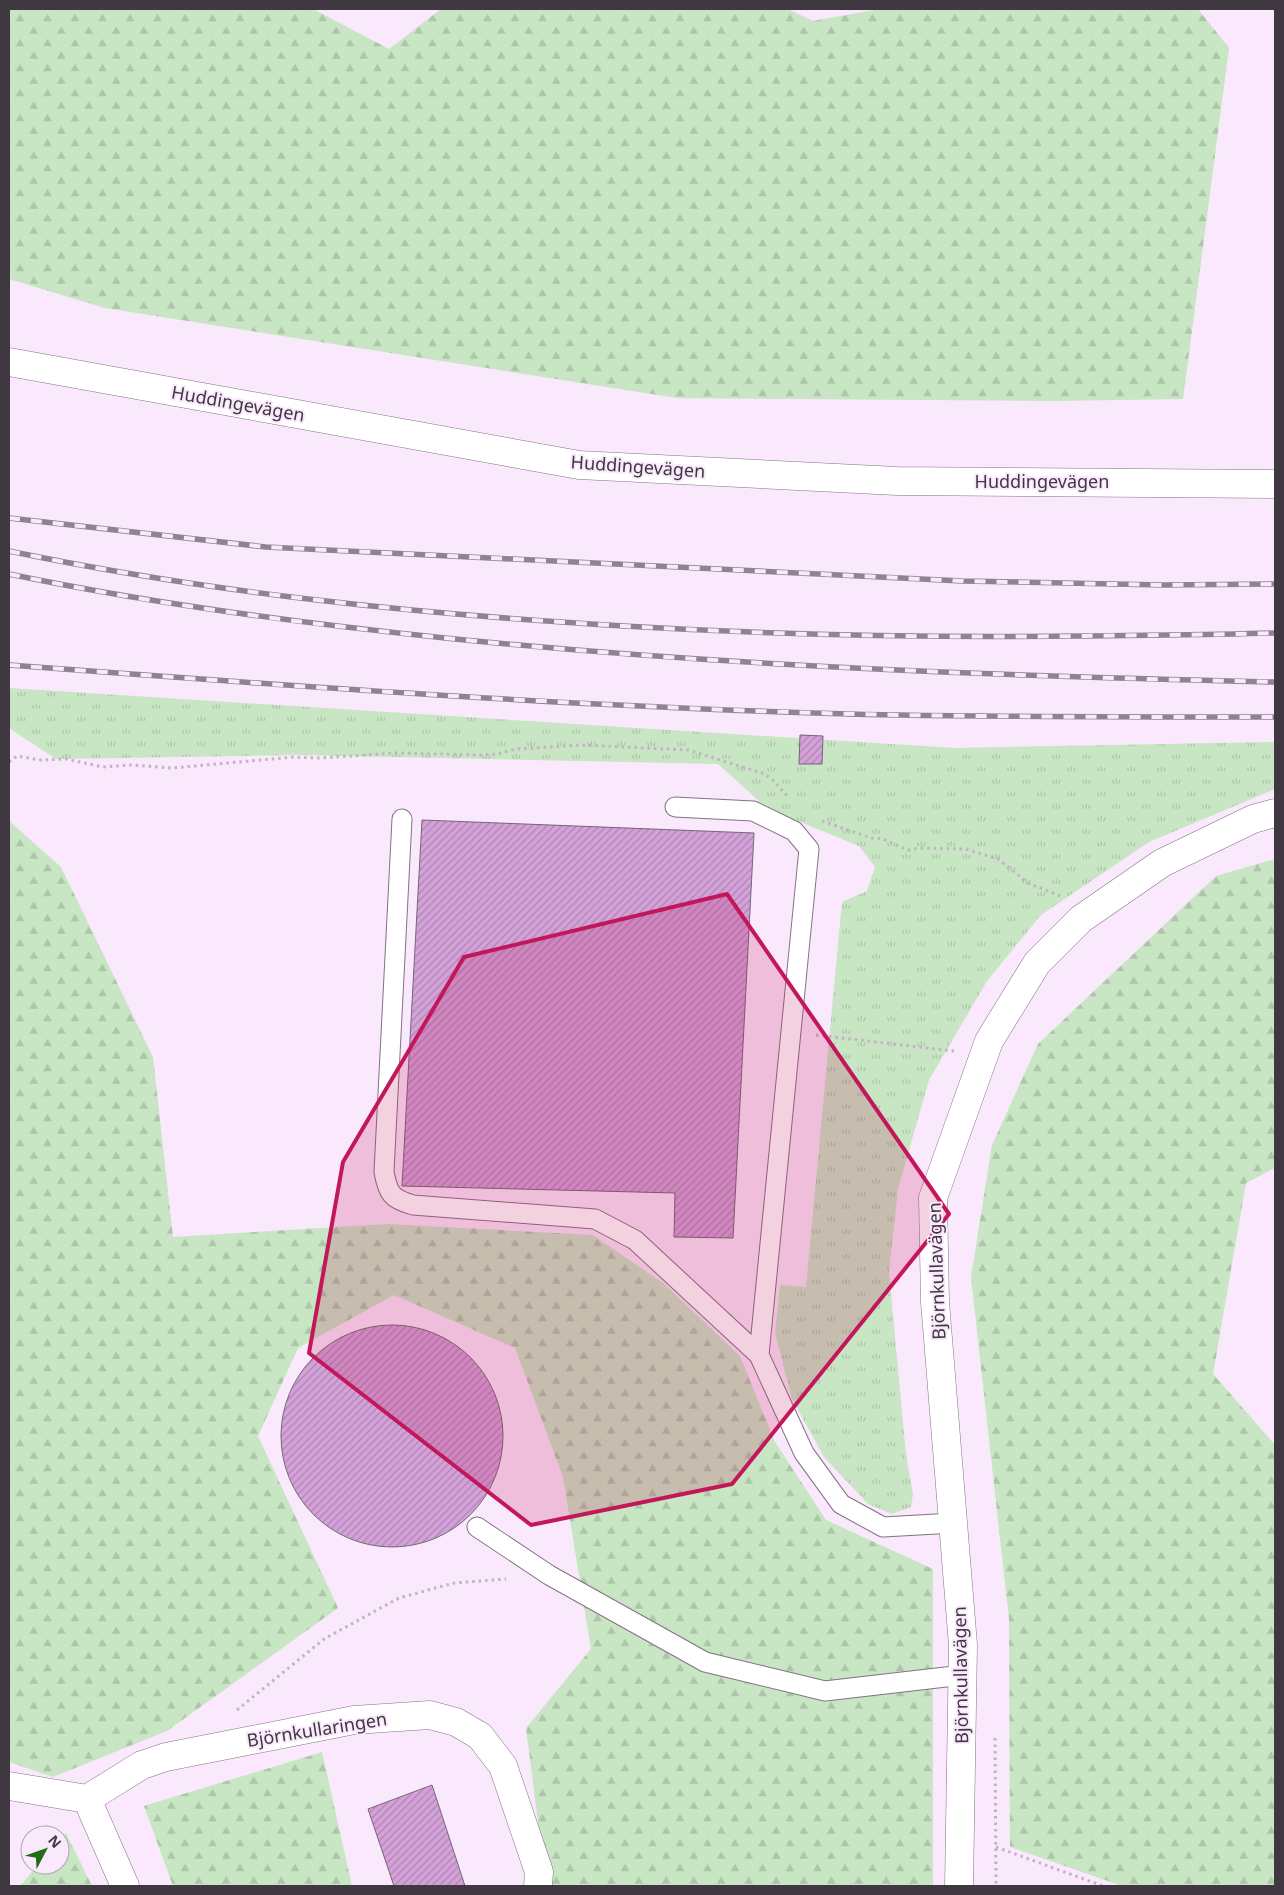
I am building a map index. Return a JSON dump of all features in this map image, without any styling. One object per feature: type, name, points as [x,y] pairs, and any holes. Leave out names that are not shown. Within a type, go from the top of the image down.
[{"type":"street","name":"Huddingevägen","points":[[9,362],[579,466],[897,481],[1275,484]]},
{"type":"street","name":"Björnkullavägen","points":[[959,1886],[963,1636],[935,1302],[933,1198],[989,1041],[1037,963],[1092,910],[1162,863],[1253,819],[1275,814]]},
{"type":"street","name":"Björnkullaringen","points":[[87,1799],[142,1765],[166,1757],[354,1720],[430,1715],[456,1722],[480,1736],[503,1766],[539,1872],[538,1886]]},
{"type":"street","points":[[9,1786],[87,1799],[126,1886]]},
{"type":"lane","points":[[675,807],[753,811],[794,831],[809,849],[758,1355]]},
{"type":"lane","points":[[402,819],[384,1172],[387,1189],[398,1200],[413,1205],[595,1219],[634,1240],[758,1355],[804,1452],[841,1504],[883,1526],[954,1523]]},
{"type":"lane","points":[[477,1527],[548,1575],[705,1662],[825,1692],[962,1675]]},
{"type":"path","points":[[9,762],[17,756],[40,760],[66,759],[102,767],[131,765],[172,768],[294,757],[320,758],[387,753],[498,754],[515,749],[582,745],[688,750],[765,774],[792,800]]},
{"type":"path","points":[[816,818],[830,825],[871,838],[883,839],[908,850],[919,848],[966,849],[998,859],[1028,883],[1092,910]]},
{"type":"path","points":[[829,1036],[957,1051]]},
{"type":"path","points":[[236,1711],[324,1639],[399,1598],[454,1583],[548,1575]]},
{"type":"path","points":[[995,1731],[996,1886]]},
{"type":"path","points":[[996,1847],[1102,1886]]},
{"type":"highlighted area","points":[[727,894],[949,1214],[732,1484],[531,1525],[309,1353],[343,1162],[464,957]]},
{"type":"green space","points":[[9,9],[313,9],[389,49],[441,9],[788,9],[813,21],[879,9],[1198,9],[1229,48],[1183,399],[1056,401],[677,398],[105,308],[9,279]]},
{"type":"green space","points":[[9,688],[954,748],[1275,742],[1275,789],[1149,842],[1041,915],[987,981],[929,1080],[898,1189],[889,1272],[906,1455],[913,1494],[911,1507],[892,1514],[868,1504],[824,1457],[792,1399],[775,1333],[780,1285],[806,1287],[842,902],[867,891],[875,867],[859,846],[768,809],[718,764],[298,755],[56,759],[9,728]]},
{"type":"green space","points":[[9,821],[61,867],[153,1057],[173,1237],[388,1224],[593,1235],[664,1284],[740,1356],[775,1442],[826,1520],[933,1569],[933,1886],[546,1886],[526,1728],[591,1649],[563,1477],[515,1348],[394,1295],[298,1348],[258,1436],[338,1608],[167,1731],[53,1777],[9,1762]]},
{"type":"green space","points":[[1275,859],[1275,1168],[1246,1183],[1213,1374],[1275,1445],[1275,1886],[1122,1886],[1010,1847],[1009,1619],[971,1277],[992,1145],[1038,1044],[1216,876]]},
{"type":"green space","points":[[322,1752],[352,1886],[173,1886],[144,1806]]},
{"type":"green space","points":[[70,1841],[92,1886],[20,1886],[29,1875],[70,1875]]},
{"type":"building","points":[[800,735],[823,736],[822,764],[799,764]]},
{"type":"building","points":[[422,820],[754,833],[733,1238],[674,1237],[675,1193],[402,1186]]},
{"type":"building","points":[[381,1325],[403,1325],[435,1333],[471,1357],[495,1393],[501,1414],[503,1436],[501,1458],[495,1479],[471,1515],[435,1539],[403,1547],[381,1547],[349,1539],[313,1515],[289,1479],[281,1447],[281,1425],[289,1393],[313,1357],[349,1333]]},
{"type":"building","points":[[432,1785],[465,1886],[394,1886],[368,1809]]},
{"type":"railway","points":[[9,518],[266,547],[962,581],[1163,585],[1275,584]]},
{"type":"railway","points":[[9,551],[161,579],[238,590],[392,608],[546,621],[739,632],[911,636],[1026,637],[1275,633]]},
{"type":"railway","points":[[9,574],[117,595],[226,612],[390,632],[549,648],[756,663],[963,673],[1275,682]]},
{"type":"railway","points":[[9,665],[342,689],[676,708],[899,715],[1275,717]]}]
